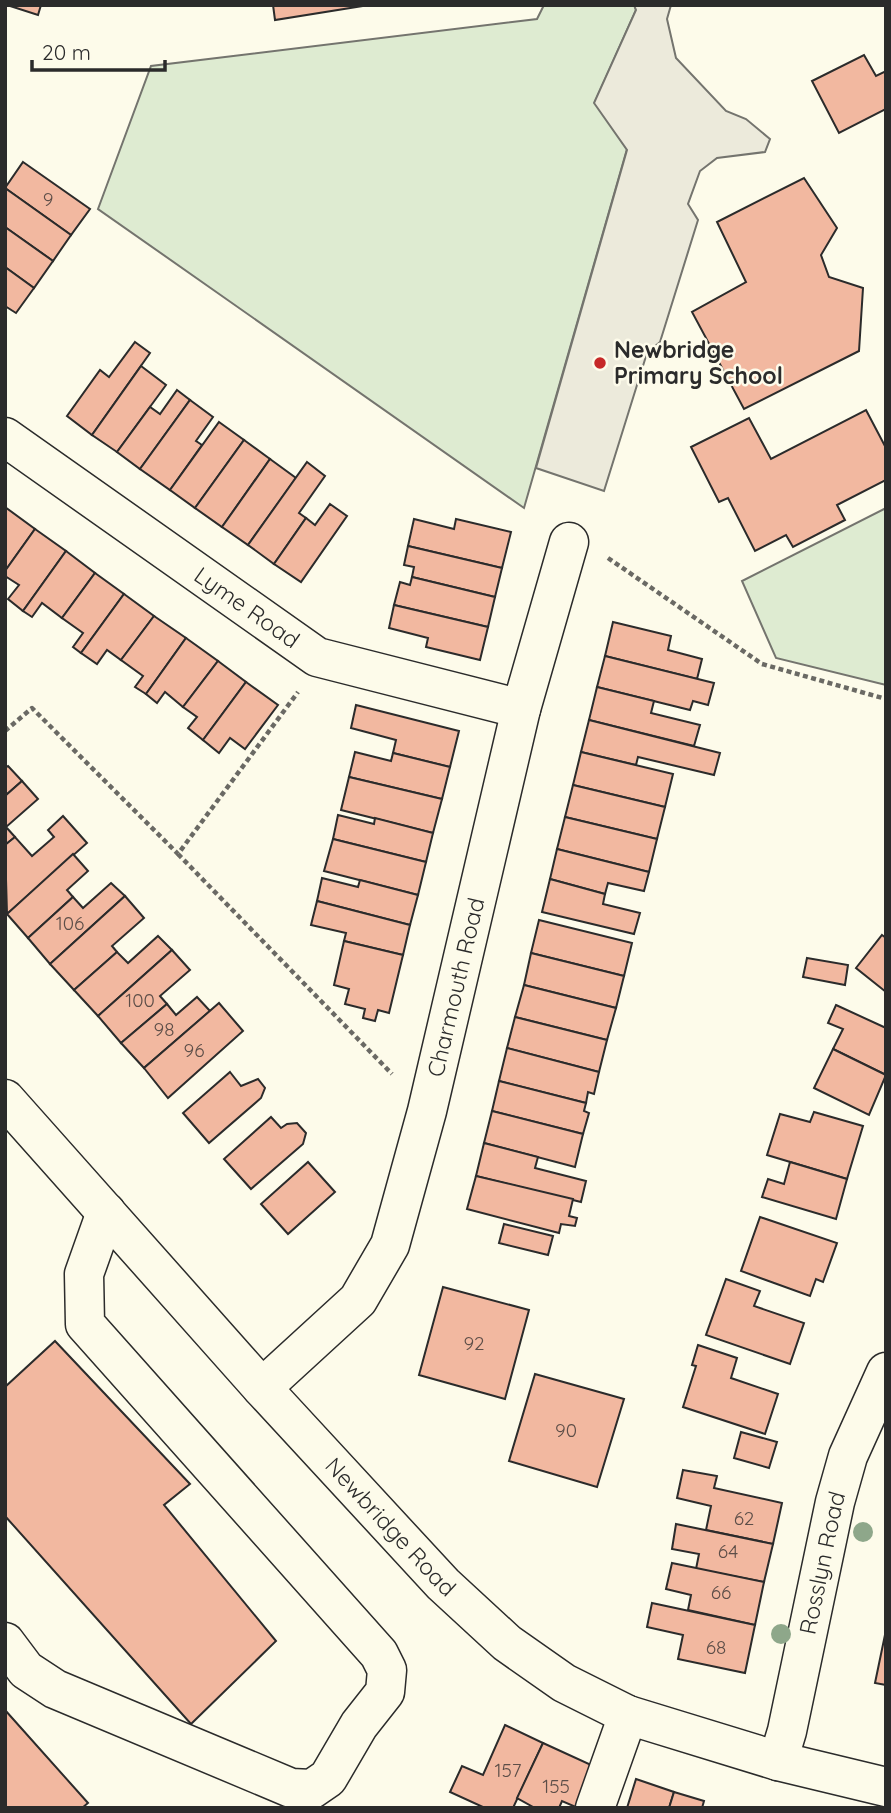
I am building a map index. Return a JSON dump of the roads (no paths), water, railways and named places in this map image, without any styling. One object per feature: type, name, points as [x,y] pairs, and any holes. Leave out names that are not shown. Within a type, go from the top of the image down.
[{"type":"street","name":"Lyme Road","points":[[5,437],[323,659],[521,709]]},
{"type":"street","name":"Charmouth Road","points":[[262,1388],[358,1300],[390,1245],[427,1111],[521,709],[569,542]]},
{"type":"street","name":"Newbridge Road","points":[[5,1099],[262,1388],[443,1584],[508,1643],[564,1684],[628,1715],[778,1760],[886,1787]]},
{"type":"street","points":[[5,1642],[26,1670],[55,1689],[291,1788],[312,1789],[328,1778],[359,1725],[385,1692],[387,1670],[379,1654],[85,1324],[84,1274],[106,1212]]},
{"type":"street","name":"Rosslyn Road","points":[[778,1760],[787,1731],[835,1502],[848,1456],[875,1416],[886,1372]]},
{"type":"street","points":[[596,1808],[628,1715]]},
{"type":"place","name":"Newbridge Primary School","points":[[600,363]]}]
